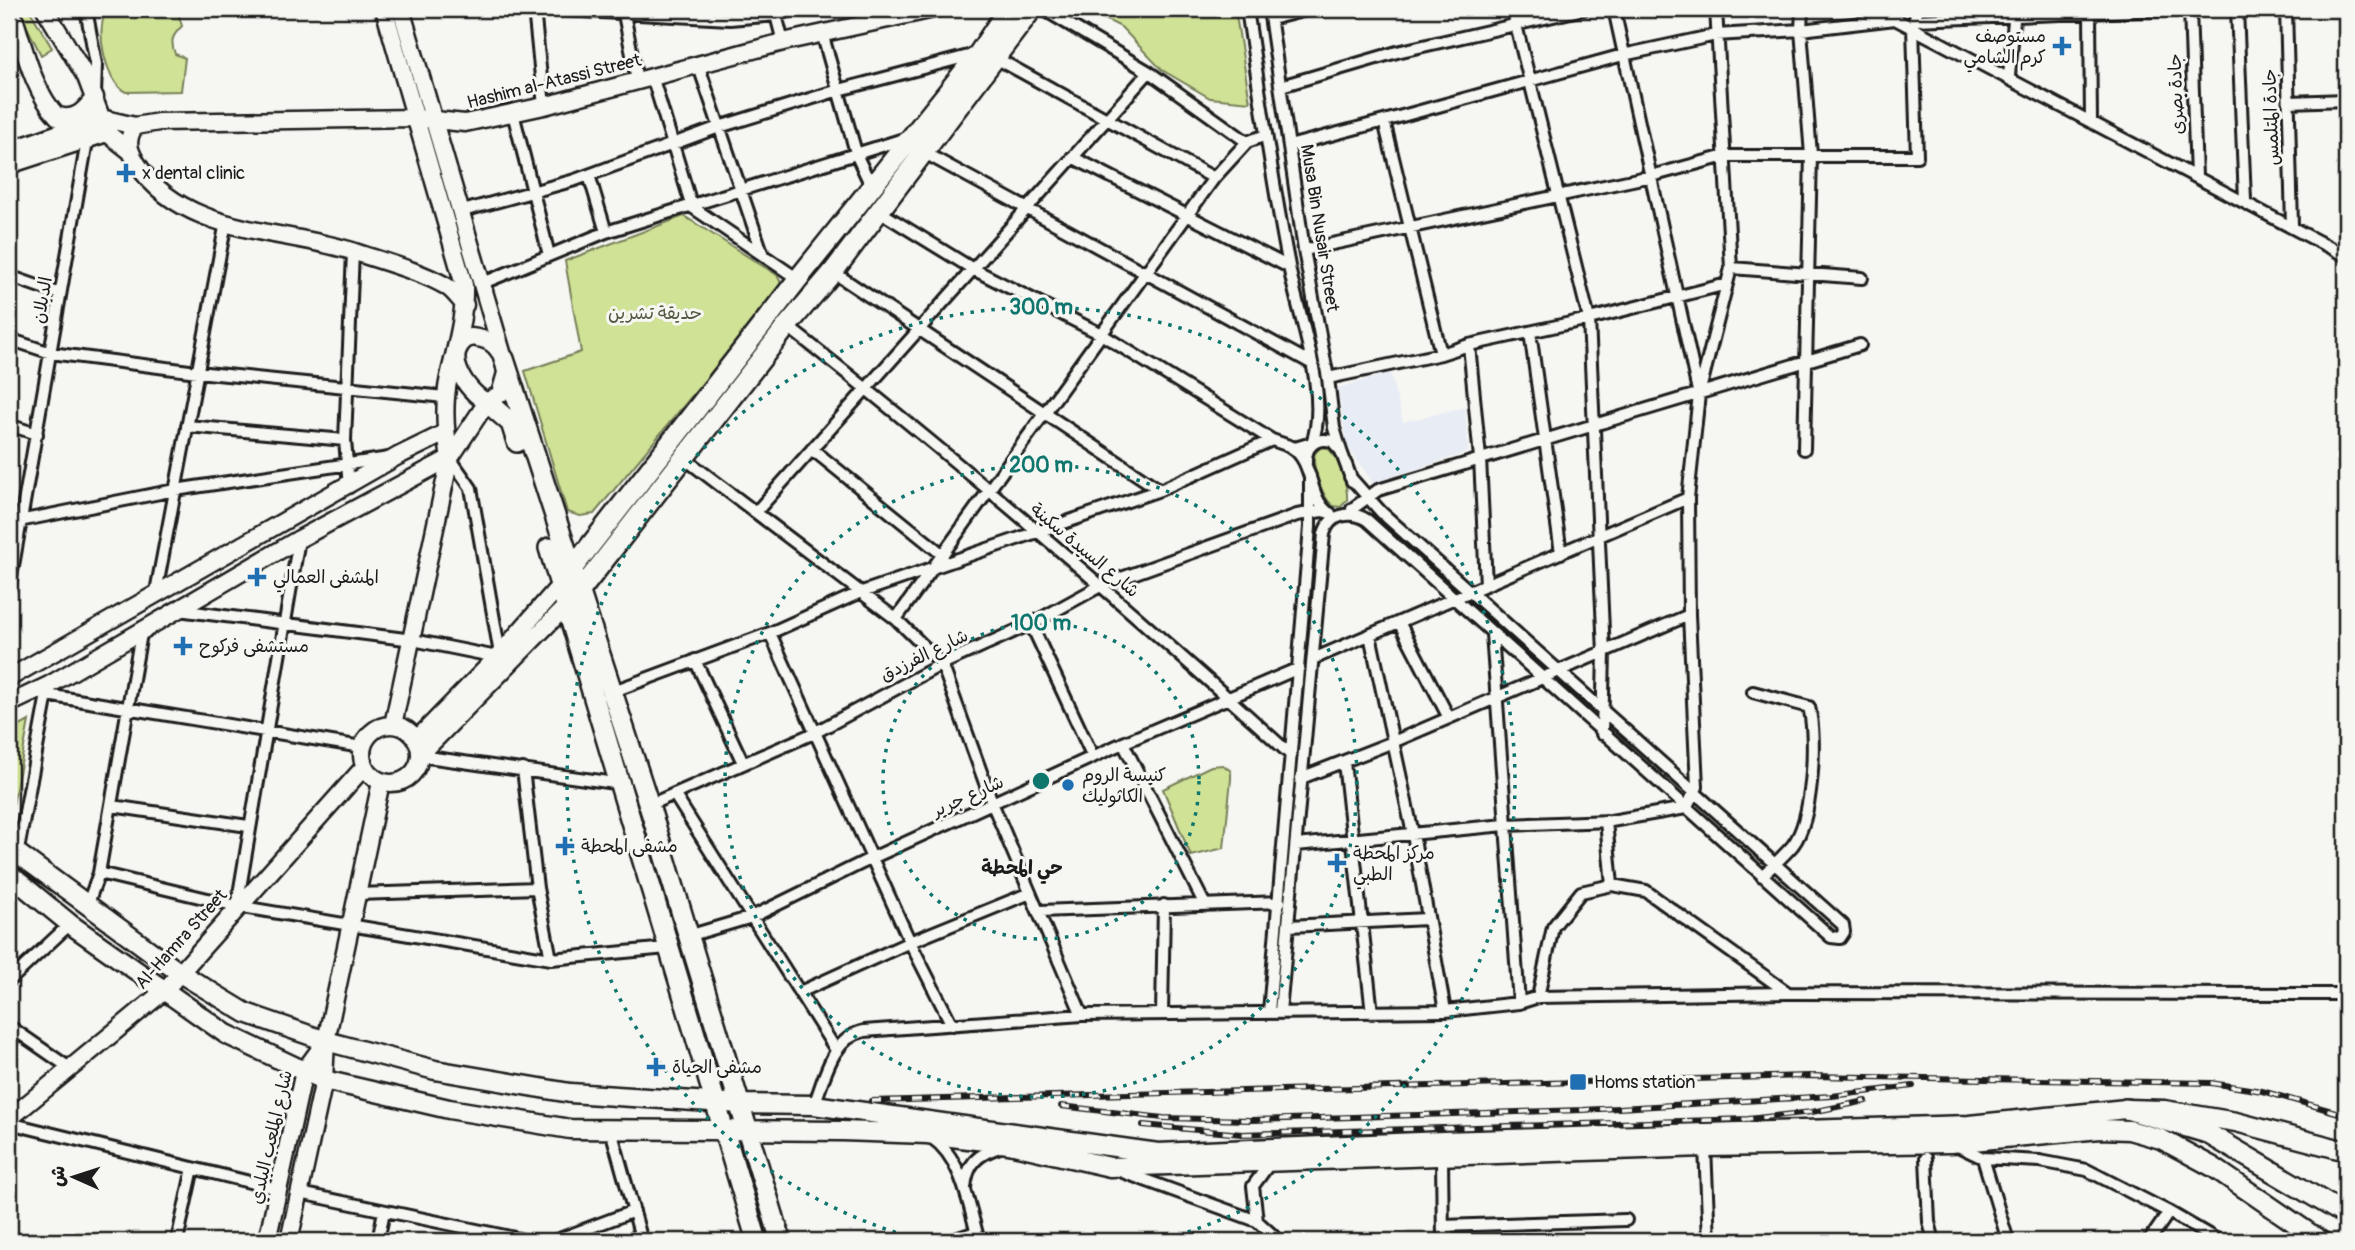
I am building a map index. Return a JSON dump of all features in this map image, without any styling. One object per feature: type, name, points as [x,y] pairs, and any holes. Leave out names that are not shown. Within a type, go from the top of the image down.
[{"type":"highway","points":[[987,56],[1008,9]]},
{"type":"highway","points":[[566,577],[797,279],[872,188],[916,144],[987,56],[1032,9]]},
{"type":"highway","points":[[573,600],[787,326],[833,272],[877,210],[916,144]]},
{"type":"highway","points":[[504,359],[573,600],[667,948],[757,1241]]},
{"type":"highway","points":[[488,402],[511,423],[566,577]]},
{"type":"highway","points":[[573,600],[611,692],[649,805],[781,1241]]},
{"type":"highway","points":[[2126,1110],[2207,1133],[2346,1216]]},
{"type":"main road","points":[[11,9],[41,91],[57,115],[76,127],[87,141]]},
{"type":"main road","points":[[45,9],[95,97],[104,126],[130,151],[149,180],[175,203],[226,222],[354,251],[448,287],[465,305]]},
{"type":"main road","points":[[384,9],[464,285],[465,305],[445,397],[445,433],[450,458]]},
{"type":"main road","points":[[393,725],[450,458],[505,382],[504,359],[483,283],[432,122],[401,9]]},
{"type":"main road","name":"Hashim al-Atassi Street","points":[[135,126],[159,122],[415,118],[432,122],[465,123],[544,106],[783,42],[934,9]]},
{"type":"main road","points":[[57,115],[73,117],[81,114],[95,97]]},
{"type":"main road","points":[[9,165],[87,141],[104,126]]},
{"type":"main road","points":[[9,151],[76,127],[135,126]]},
{"type":"main road","points":[[130,151],[128,138],[135,126]]},
{"type":"main road","points":[[488,402],[475,396],[459,373],[456,354],[459,345],[471,337],[488,339],[496,345],[504,359]]},
{"type":"main road","points":[[9,678],[349,487],[398,456],[445,433]]},
{"type":"main road","points":[[9,704],[48,690],[142,628],[450,458]]},
{"type":"main road","points":[[419,750],[402,727],[393,725],[374,730],[362,747],[364,767],[381,782],[402,781],[418,766],[419,750],[566,577]]},
{"type":"main road","points":[[419,750],[573,600]]},
{"type":"main road","name":"Al-Hamra Street","points":[[9,1121],[164,991],[237,906],[364,767]]},
{"type":"main road","points":[[289,1241],[324,1080],[326,1041],[381,782]]},
{"type":"main road","points":[[13,851],[180,972],[246,1013],[326,1041],[435,1070],[570,1093],[741,1104],[814,1105],[1158,1153],[1443,1141],[1969,1125],[2126,1110],[2164,1110],[2236,1122],[2346,1151]]},
{"type":"main road","points":[[9,874],[69,924],[226,1034],[304,1071],[324,1080],[449,1109],[570,1129],[927,1134],[1009,1144],[1110,1167],[1269,1164],[1705,1147],[1951,1143],[2099,1129],[2129,1130],[2161,1139],[2213,1167],[2321,1241]]},
{"type":"main road","name":"شارع الملعب البلدي","points":[[267,1241],[304,1071],[326,1041]]},
{"type":"street","points":[[86,9],[96,64],[95,97]]},
{"type":"street","points":[[534,9],[544,106]]},
{"type":"street","points":[[546,9],[776,15],[794,9]]},
{"type":"street","points":[[1043,9],[1149,72],[1247,142]]},
{"type":"street","name":"Musa Bin Nusair Street","points":[[1247,9],[1289,267],[1311,363],[1316,416],[1312,443],[1305,456],[1306,463]]},
{"type":"street","points":[[1270,14],[1310,9]]},
{"type":"street","points":[[1512,9],[1589,319],[1604,653],[1602,734]]},
{"type":"street","points":[[1280,86],[1397,52],[1584,9]]},
{"type":"street","points":[[1614,9],[1699,394]]},
{"type":"street","points":[[1296,845],[1505,825],[1606,821],[1686,808],[1697,787],[1689,615],[1688,498],[1699,394],[1731,268],[1716,9]]},
{"type":"street","points":[[1802,9],[1801,30],[1811,155],[1804,449]]},
{"type":"street","points":[[1876,9],[1896,19]]},
{"type":"street","points":[[1289,146],[1623,55],[1716,35],[1801,30],[1896,19],[2015,12],[2090,13],[2188,9]]},
{"type":"street","name":"جادة بصرى","points":[[2188,9],[2196,177]]},
{"type":"street","points":[[2237,9],[2245,200]]},
{"type":"street","name":"جادة المتلمس","points":[[2286,9],[2292,225]]},
{"type":"street","points":[[623,11],[644,78],[673,144],[692,208],[797,279]]},
{"type":"street","points":[[2010,76],[2015,12]]},
{"type":"street","points":[[2090,13],[2091,122]]},
{"type":"street","name":"Musa Bin Nusair Street","points":[[1270,14],[1304,250],[1328,378],[1334,428],[1352,479]]},
{"type":"street","points":[[776,15],[783,42]]},
{"type":"street","points":[[1915,18],[2091,122],[2245,200],[2346,256]]},
{"type":"street","points":[[1304,250],[1558,193],[1651,176],[1725,156],[1917,156],[1915,18]]},
{"type":"street","points":[[822,33],[856,154],[872,188]]},
{"type":"street","points":[[459,212],[589,175],[719,127],[839,90],[987,56],[1214,178]]},
{"type":"street","points":[[698,64],[763,255]]},
{"type":"street","points":[[756,512],[1149,72]]},
{"type":"street","points":[[2288,102],[2346,100]]},
{"type":"street","points":[[513,113],[549,255]]},
{"type":"street","points":[[1384,121],[1441,354]]},
{"type":"street","points":[[896,619],[1214,178],[1247,142],[1266,135]]},
{"type":"street","name":"الدبلان","points":[[9,589],[23,521],[87,141]]},
{"type":"street","points":[[483,283],[606,232],[692,208],[856,154],[916,144],[1025,210],[1311,363]]},
{"type":"street","points":[[1072,157],[1289,267]]},
{"type":"street","points":[[589,175],[606,232]]},
{"type":"street","points":[[877,210],[973,269],[1101,334],[1272,440],[1300,448],[1318,440],[1332,441],[1341,451]]},
{"type":"street","points":[[155,597],[226,222]]},
{"type":"street","points":[[349,487],[345,440],[354,251]]},
{"type":"street","points":[[1731,268],[1862,278]]},
{"type":"street","points":[[833,272],[1160,490]]},
{"type":"street","points":[[9,276],[61,294]]},
{"type":"street","points":[[1328,378],[1441,354],[1727,284]]},
{"type":"street","name":"شارع السيدة سكينة","points":[[787,326],[867,388],[1102,585],[1290,754]]},
{"type":"street","points":[[1530,332],[1561,553]]},
{"type":"street","points":[[9,338],[51,353],[197,372],[445,397]]},
{"type":"street","points":[[1469,345],[1480,458],[1486,584]]},
{"type":"street","points":[[1274,1012],[1289,926],[1324,534],[1330,523],[1378,490],[1860,345]]},
{"type":"street","points":[[9,425],[37,434]]},
{"type":"street","points":[[187,426],[345,440]]},
{"type":"street","points":[[611,692],[770,633],[859,593],[1160,490],[1272,440]]},
{"type":"street","points":[[1288,446],[1301,455],[1319,502],[1330,513]]},
{"type":"street","points":[[812,449],[943,555]]},
{"type":"street","points":[[9,523],[175,490],[398,456]]},
{"type":"street","points":[[176,610],[285,626],[413,640],[498,656],[471,488],[450,458]]},
{"type":"street","points":[[684,458],[896,619],[942,664],[993,805],[1082,1015]]},
{"type":"street","points":[[1274,1012],[1290,754],[1311,512],[1310,476]]},
{"type":"street","points":[[1352,479],[1364,489],[1378,490]]},
{"type":"street","points":[[1352,479],[1366,497],[1774,863]]},
{"type":"street","points":[[1348,512],[1356,496],[1352,479]]},
{"type":"street","points":[[1297,515],[1305,509],[1311,493]]},
{"type":"street","points":[[1314,659],[1688,498]]},
{"type":"street","name":"شارع الفرزدق","points":[[649,805],[815,732],[942,664],[1031,624],[1102,585],[1297,515],[1311,512],[1348,512],[1367,520],[1831,937],[1843,935],[1843,925],[1774,863]]},
{"type":"street","points":[[237,906],[248,826],[299,539]]},
{"type":"street","points":[[1301,778],[1393,742],[1689,615]]},
{"type":"street","points":[[1399,622],[1449,718]]},
{"type":"street","points":[[1031,624],[1093,757]]},
{"type":"street","points":[[87,906],[99,873],[130,709],[142,628]]},
{"type":"street","points":[[770,633],[910,942],[953,1026]]},
{"type":"street","points":[[1492,634],[1519,1003]]},
{"type":"street","points":[[1370,635],[1413,834],[1445,1011]]},
{"type":"street","points":[[695,660],[743,763]]},
{"type":"street","name":"شارع جرير","points":[[688,936],[752,917],[1123,743],[1299,667]]},
{"type":"street","points":[[13,851],[48,690],[130,709],[362,747]]},
{"type":"street","points":[[1753,692],[1809,706],[1810,711],[1810,783],[1804,817],[1794,844],[1762,876]]},
{"type":"street","points":[[1123,743],[1204,903]]},
{"type":"street","points":[[419,750],[622,785]]},
{"type":"street","points":[[1344,762],[1372,1013]]},
{"type":"street","points":[[523,769],[537,888],[551,959]]},
{"type":"street","points":[[674,794],[836,1050]]},
{"type":"street","points":[[111,806],[248,826]]},
{"type":"street","points":[[1606,821],[1612,885]]},
{"type":"street","points":[[99,873],[237,906],[551,959],[667,948]]},
{"type":"street","points":[[1538,997],[1553,927],[1581,892],[1612,885],[1646,891],[1788,993]]},
{"type":"street","points":[[357,894],[537,888]]},
{"type":"street","points":[[800,992],[910,942],[1030,893]]},
{"type":"street","points":[[1040,911],[1280,902]]},
{"type":"street","points":[[1162,1014],[1164,905]]},
{"type":"street","points":[[1289,926],[1427,919]]},
{"type":"street","points":[[9,981],[69,924]]},
{"type":"street","points":[[814,1105],[836,1050],[854,1033],[1082,1015],[1445,1011],[1519,1003],[1538,997],[1788,993],[2346,994]]},
{"type":"street","points":[[9,1026],[71,1069]]},
{"type":"street","points":[[9,1121],[278,1189]]},
{"type":"street","points":[[611,1130],[642,1241]]},
{"type":"street","points":[[927,1134],[946,1151],[965,1191],[977,1236],[949,1241]]},
{"type":"street","points":[[1951,1143],[1983,1158],[2040,1161],[2087,1170],[2219,1241]]},
{"type":"street","points":[[965,1191],[966,1175],[971,1163],[983,1152],[1009,1144]]},
{"type":"street","points":[[1705,1147],[1709,1241]]},
{"type":"street","points":[[1442,1158],[1443,1241]]},
{"type":"street","points":[[1926,1158],[1929,1222],[1934,1241]]},
{"type":"street","points":[[1983,1158],[2008,1241]]},
{"type":"street","points":[[1257,1221],[1253,1186],[1269,1164]]},
{"type":"street","points":[[1110,1167],[1257,1221],[1279,1241]]},
{"type":"street","points":[[177,1241],[193,1168]]},
{"type":"street","points":[[300,1193],[529,1241]]},
{"type":"street","points":[[378,1241],[384,1211]]},
{"type":"street","points":[[554,1241],[634,1211]]},
{"type":"street","points":[[2149,1241],[2169,1212]]},
{"type":"street","points":[[1443,1226],[1626,1220]]},
{"type":"shaded area","points":[[1390,373],[1403,422],[1465,407],[1468,452],[1373,483],[1347,445],[1338,388]]},
{"type":"green space","points":[[18,9],[29,9],[52,48],[41,55]]},
{"type":"green space","points":[[110,9],[177,9],[182,26],[172,42],[175,54],[185,58],[181,91],[126,92],[119,87],[112,77],[103,51],[102,25]]},
{"type":"green space","points":[[1085,9],[1235,9],[1250,102],[1210,98],[1162,70],[1121,27]]},
{"type":"green space","name":"حديقة تشرين","points":[[684,216],[777,275],[781,283],[777,293],[594,514],[580,516],[567,512],[525,371],[581,352],[565,261]]},
{"type":"green space","points":[[1321,447],[1328,448],[1342,472],[1347,500],[1341,507],[1333,506],[1329,502],[1318,481],[1314,459],[1315,453]]},
{"type":"green space","points":[[29,721],[9,826],[9,732]]},
{"type":"green space","points":[[1223,765],[1231,771],[1224,848],[1191,856],[1163,789],[1211,766]]},
{"type":"railway","points":[[871,1101],[1809,1076],[2211,1083],[2262,1091],[2346,1115]]},
{"type":"railway","points":[[1061,1106],[1163,1118],[1251,1120],[1583,1110],[1832,1096],[1913,1086]]},
{"type":"railway","points":[[1143,1125],[1242,1134],[1748,1119],[1812,1112],[1866,1101]]},
{"type":"place","name":"مستوصف كرم الشامي","points":[[2062,46]]},
{"type":"place","name":"x dental clinic","points":[[126,173]]},
{"type":"place","name":"المشفى العمالي","points":[[257,577]]},
{"type":"place","name":"مستشفى فركوح","points":[[183,646]]},
{"type":"place","name":"كنيسة الروم الكاثوليك","points":[[1068,785]]},
{"type":"place","name":"مشفى المحطة","points":[[565,846]]},
{"type":"place","name":"مركز المحطة الطبي","points":[[1337,863]]},
{"type":"place","name":"مشفى الحياة","points":[[656,1067]]},
{"type":"place","name":"Homs station","points":[[1578,1082]]},
{"type":"district","name":"حي المحطة","points":[[1022,867]]}]
